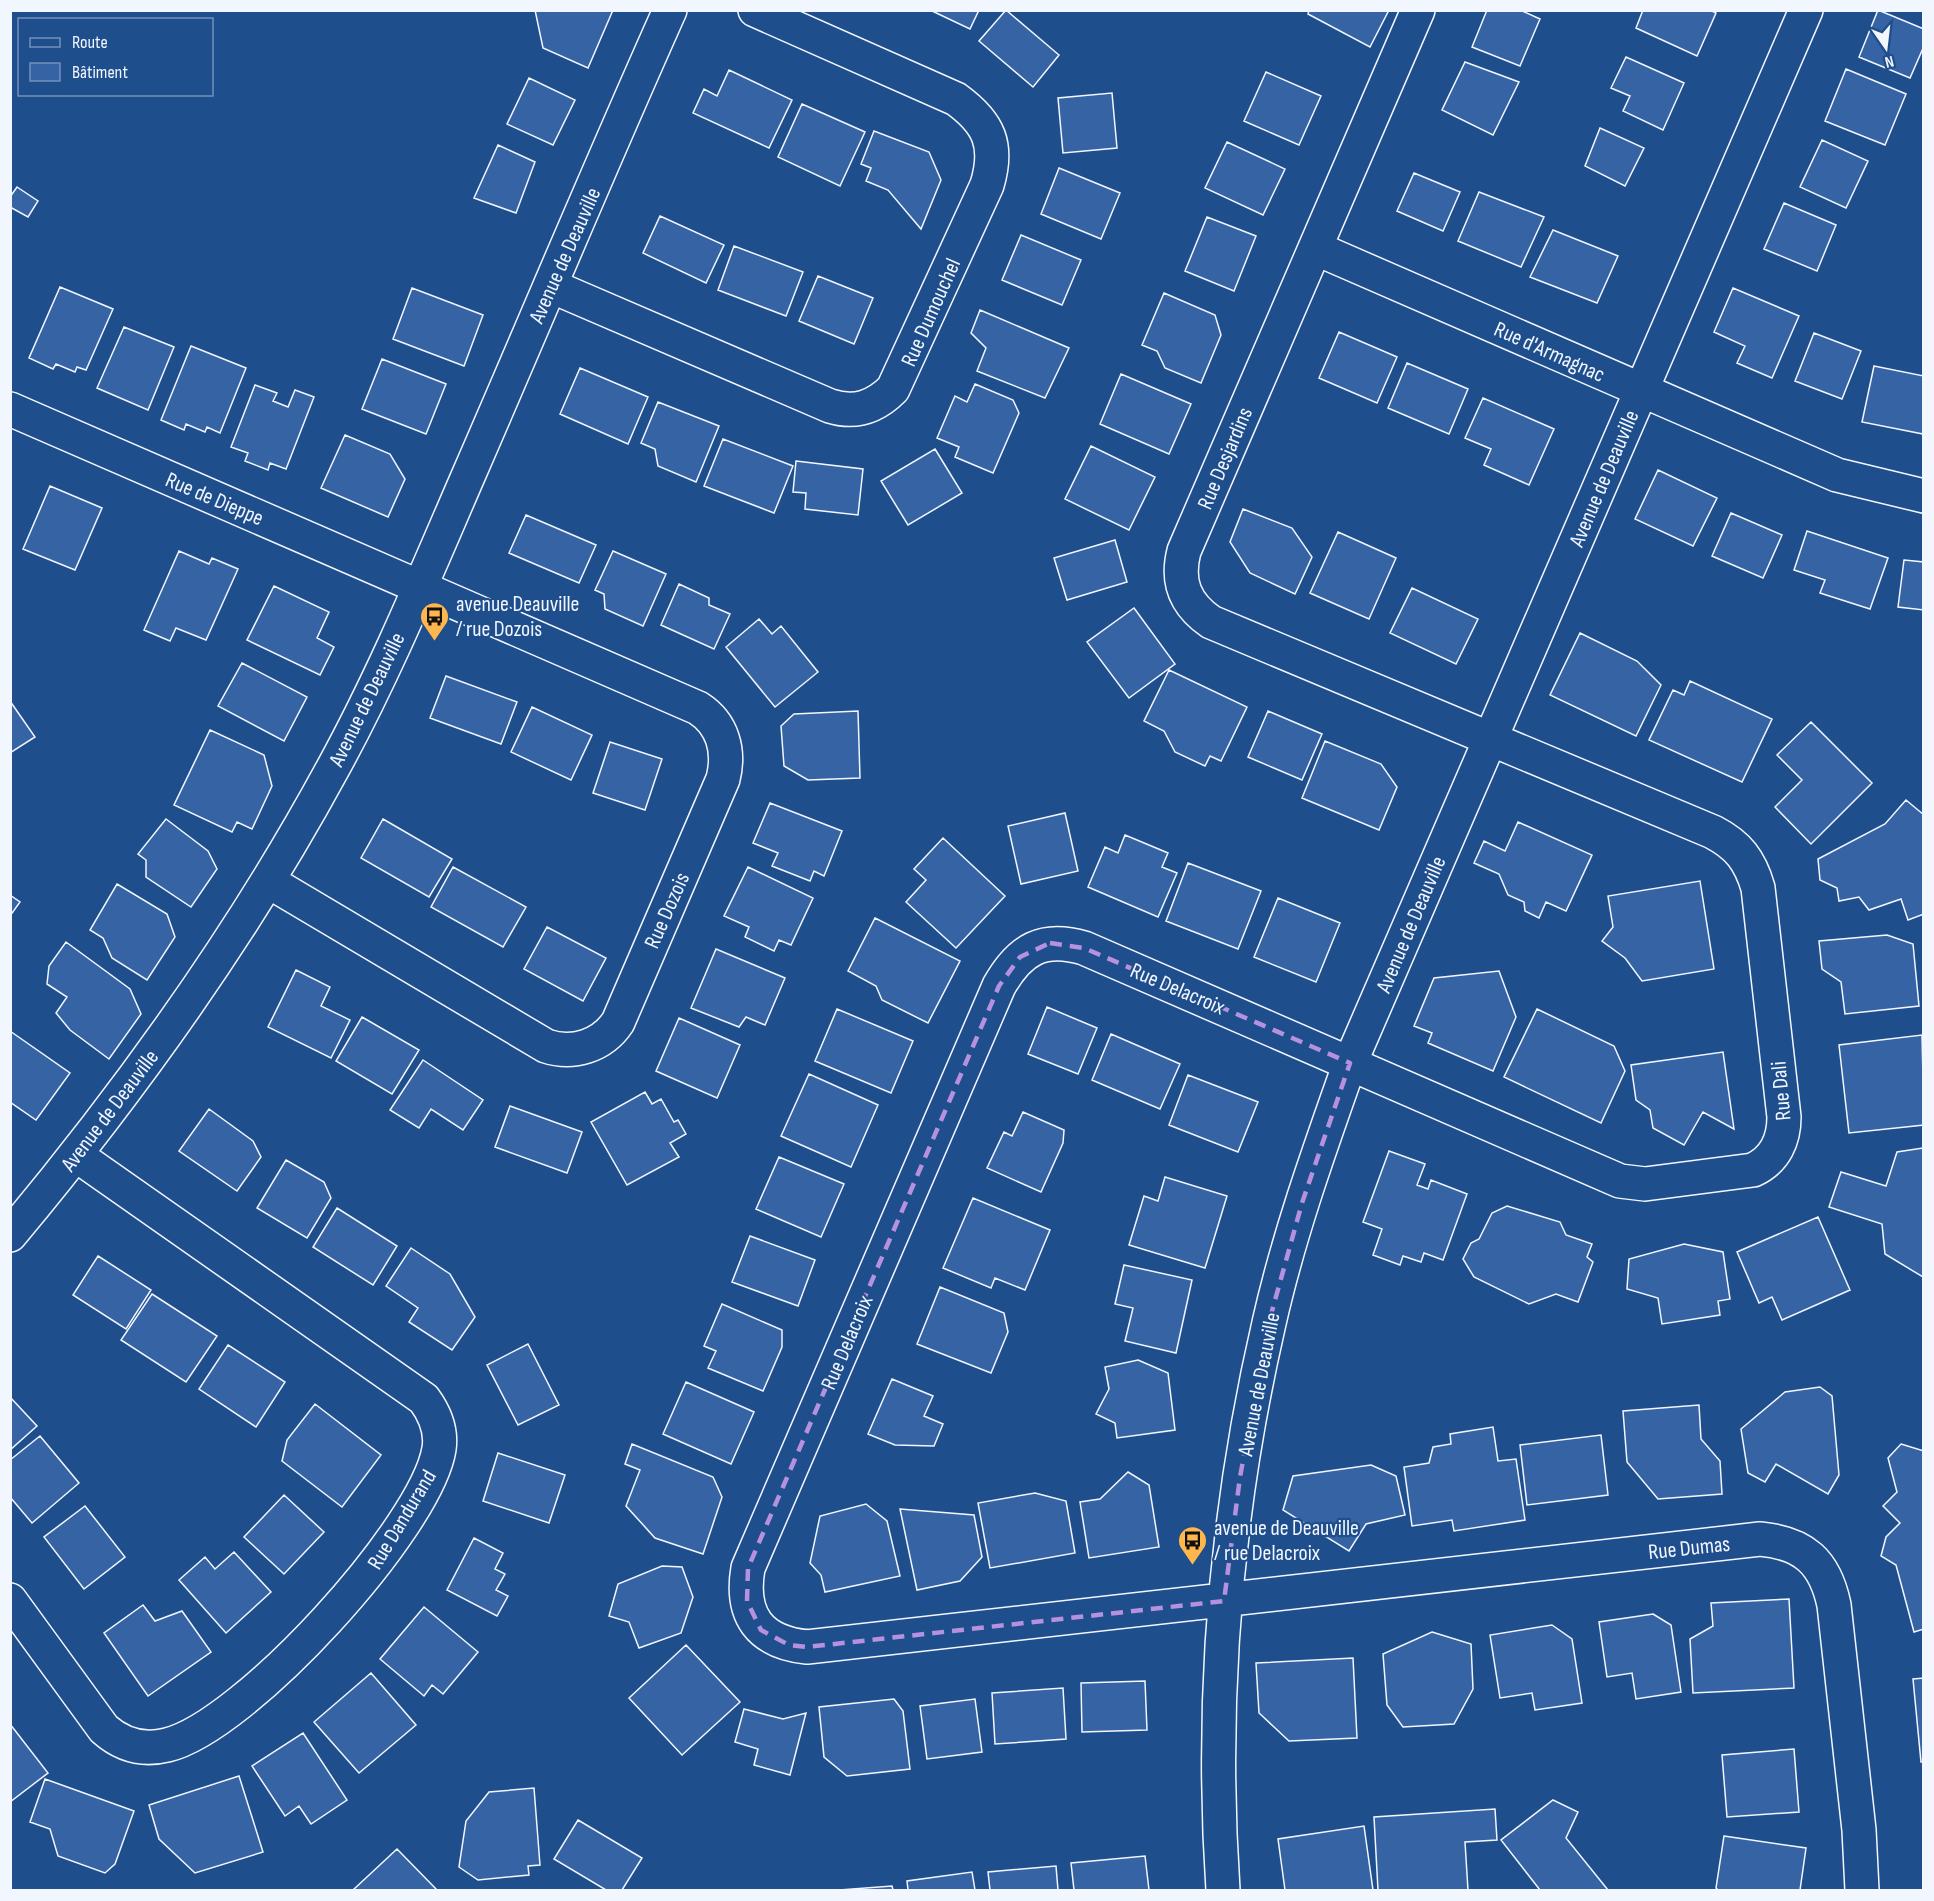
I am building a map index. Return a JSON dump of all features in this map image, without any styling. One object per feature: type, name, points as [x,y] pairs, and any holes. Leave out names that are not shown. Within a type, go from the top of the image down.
[{"type":"street","name":"Avenue de Deauville","points":[[10,1235],[76,1155],[178,1017],[268,880],[354,727],[421,586],[670,10]]},
{"type":"street","name":"Rue Dumouchel","points":[[551,286],[841,410],[860,409],[882,400],[893,389],[987,185],[992,166],[992,146],[985,127],[973,111],[956,99],[755,10]]},
{"type":"street","name":"Rue Desjardins","points":[[1418,10],[1184,551],[1180,568],[1181,584],[1187,600],[1211,621],[1455,725],[1491,737]]},
{"type":"street","name":"Avenue de Deauville","points":[[1223,1890],[1218,1797],[1218,1701],[1224,1601],[1242,1465],[1269,1322],[1302,1203],[1350,1063],[1806,10]]},
{"type":"street","name":"Rue d'Armagnac","points":[[1315,248],[1837,475],[1923,496]]},
{"type":"street","name":"Rue de Dieppe","points":[[10,409],[421,586]]},
{"type":"street","name":"Rue Dozois","points":[[268,880],[546,1046],[560,1051],[589,1046],[606,1036],[618,1022],[723,779],[726,754],[718,728],[711,716],[698,708],[421,586]]},
{"type":"street","name":"Rue Dali","points":[[1350,1063],[1620,1181],[1633,1184],[1753,1170],[1763,1165],[1780,1144],[1784,1131],[1784,1117],[1758,888],[1749,862],[1741,851],[1713,832],[1491,737]]},
{"type":"street","name":"Rue Delacroix","points":[[1224,1601],[807,1647],[789,1645],[760,1630],[752,1616],[745,1586],[748,1568],[999,986],[1020,957],[1050,943],[1067,943],[1084,948],[1350,1063]]},
{"type":"street","name":"Rue Dandurand","points":[[10,1600],[104,1729],[114,1738],[125,1744],[150,1747],[181,1741],[261,1684],[347,1600],[393,1539],[422,1490],[440,1448],[438,1423],[424,1399],[76,1155]]},
{"type":"street","name":"Rue Dumas","points":[[1224,1601],[1760,1539],[1789,1544],[1809,1556],[1819,1566],[1831,1591],[1834,1605],[1859,1830],[1862,1890]]},
{"type":"highlighted area","points":[[1050,943],[1084,948],[1350,1063],[1302,1203],[1269,1322],[1240,1477],[1224,1601],[807,1647],[789,1645],[761,1630],[747,1601],[748,1568],[999,986],[1020,957]]},
{"type":"building","points":[[535,10],[613,10],[588,68],[543,48]]},
{"type":"building","points":[[930,10],[979,10],[970,29]]},
{"type":"building","points":[[1006,10],[1059,55],[1033,87],[979,41]]},
{"type":"building","points":[[1309,10],[1389,10],[1370,47],[1308,14]]},
{"type":"building","points":[[1487,10],[1520,10],[1540,19],[1520,66],[1472,47]]},
{"type":"building","points":[[1643,10],[1710,10],[1716,13],[1697,56],[1636,28]]},
{"type":"building","points":[[1878,10],[1924,29],[1924,46],[1910,78],[1859,57]]},
{"type":"building","points":[[1626,57],[1684,83],[1663,130],[1623,111],[1630,96],[1611,88]]},
{"type":"building","points":[[1465,62],[1519,82],[1493,135],[1442,110]]},
{"type":"building","points":[[1846,69],[1906,94],[1885,145],[1825,121]]},
{"type":"building","points":[[729,70],[792,100],[769,148],[693,113],[704,89],[717,96]]},
{"type":"building","points":[[1266,72],[1321,96],[1299,145],[1244,121]]},
{"type":"building","points":[[529,78],[575,100],[553,145],[507,124]]},
{"type":"building","points":[[1112,93],[1117,148],[1063,153],[1058,98]]},
{"type":"building","points":[[802,104],[865,132],[840,186],[778,157]]},
{"type":"building","points":[[1600,128],[1644,148],[1625,186],[1585,166]]},
{"type":"building","points":[[874,131],[929,152],[941,180],[921,229],[888,190],[866,181],[871,168],[861,164]]},
{"type":"building","points":[[1822,140],[1868,161],[1846,208],[1800,187]]},
{"type":"building","points":[[1227,142],[1285,169],[1263,215],[1205,188]]},
{"type":"building","points":[[498,145],[535,162],[516,213],[474,198]]},
{"type":"building","points":[[1059,168],[1120,193],[1101,239],[1041,214]]},
{"type":"building","points":[[1414,173],[1460,192],[1443,231],[1397,211]]},
{"type":"building","points":[[17,187],[38,201],[28,217],[10,207],[10,197]]},
{"type":"building","points":[[1479,192],[1544,217],[1521,267],[1458,241]]},
{"type":"building","points":[[1784,203],[1836,225],[1817,271],[1764,249]]},
{"type":"building","points":[[660,216],[724,245],[706,283],[643,253]]},
{"type":"building","points":[[1207,217],[1256,236],[1234,291],[1185,271]]},
{"type":"building","points":[[1553,230],[1618,256],[1597,303],[1530,277]]},
{"type":"building","points":[[1021,235],[1081,260],[1062,305],[1002,280]]},
{"type":"building","points":[[734,246],[803,272],[786,316],[718,290]]},
{"type":"building","points":[[818,276],[873,298],[854,344],[799,321]]},
{"type":"building","points":[[60,287],[113,309],[86,370],[77,367],[75,372],[56,364],[53,369],[29,358]]},
{"type":"building","points":[[412,288],[483,315],[464,366],[393,339]]},
{"type":"building","points":[[1733,288],[1799,316],[1772,378],[1737,363],[1745,346],[1714,332]]},
{"type":"building","points":[[1164,293],[1215,315],[1221,335],[1201,383],[1165,368],[1157,351],[1142,345]]},
{"type":"building","points":[[980,310],[1069,348],[1045,398],[977,371],[986,348],[971,333]]},
{"type":"building","points":[[124,327],[174,347],[148,410],[97,388]]},
{"type":"building","points":[[1339,332],[1397,357],[1377,403],[1319,378]]},
{"type":"building","points":[[1814,333],[1861,351],[1842,399],[1795,381]]},
{"type":"building","points":[[191,346],[246,368],[220,433],[207,427],[205,432],[186,424],[184,430],[161,420]]},
{"type":"building","points":[[382,359],[446,384],[426,434],[362,409]]},
{"type":"building","points":[[1407,363],[1468,389],[1449,434],[1388,408]]},
{"type":"building","points":[[1874,366],[1924,376],[1923,434],[1862,422]]},
{"type":"building","points":[[580,368],[648,397],[628,444],[560,414]]},
{"type":"building","points":[[1121,374],[1191,404],[1169,454],[1100,424]]},
{"type":"building","points":[[975,384],[1013,400],[1019,413],[993,473],[955,457],[959,447],[937,438],[955,396],[967,402]]},
{"type":"building","points":[[255,385],[277,393],[273,401],[288,407],[295,390],[314,397],[286,469],[270,463],[268,470],[245,461],[248,453],[231,447]]},
{"type":"building","points":[[1483,398],[1554,429],[1529,485],[1484,465],[1491,449],[1465,438]]},
{"type":"building","points":[[658,402],[719,426],[696,482],[658,466],[655,449],[641,443]]},
{"type":"building","points":[[345,435],[390,454],[405,479],[388,517],[321,488]]},
{"type":"building","points":[[723,439],[793,466],[774,513],[704,486]]},
{"type":"building","points":[[1091,446],[1155,477],[1129,530],[1065,499]]},
{"type":"building","points":[[935,449],[962,493],[908,525],[881,481]]},
{"type":"building","points":[[796,461],[863,469],[858,515],[805,509],[806,493],[793,492]]},
{"type":"building","points":[[1658,470],[1717,498],[1693,546],[1635,519]]},
{"type":"building","points":[[50,486],[102,508],[75,570],[23,549]]},
{"type":"building","points":[[1243,509],[1292,528],[1312,557],[1295,594],[1250,573],[1230,542]]},
{"type":"building","points":[[1731,513],[1782,535],[1763,578],[1712,556]]},
{"type":"building","points":[[526,515],[596,545],[579,583],[509,553]]},
{"type":"building","points":[[1807,531],[1888,558],[1870,609],[1820,593],[1825,580],[1794,570]]},
{"type":"building","points":[[1338,532],[1396,558],[1369,619],[1310,593]]},
{"type":"building","points":[[1115,540],[1127,582],[1067,600],[1054,558]]},
{"type":"building","points":[[179,551],[209,564],[212,558],[238,569],[206,640],[176,628],[170,641],[144,630]]},
{"type":"building","points":[[613,551],[666,574],[643,626],[605,609],[604,594],[595,590]]},
{"type":"building","points":[[1904,560],[1924,562],[1924,610],[1898,607]]},
{"type":"building","points":[[679,584],[709,598],[709,605],[730,614],[714,649],[661,625]]},
{"type":"building","points":[[274,586],[329,612],[317,638],[334,647],[320,675],[247,640]]},
{"type":"building","points":[[1412,588],[1478,619],[1456,664],[1390,633]]},
{"type":"building","points":[[1134,608],[1175,664],[1129,698],[1087,642]]},
{"type":"building","points":[[759,619],[772,634],[781,626],[818,672],[775,707],[726,647]]},
{"type":"building","points":[[1580,633],[1637,661],[1661,685],[1636,736],[1550,695]]},
{"type":"building","points":[[242,663],[307,697],[284,741],[218,706]]},
{"type":"building","points":[[1169,670],[1247,707],[1221,761],[1210,756],[1205,766],[1175,752],[1164,731],[1144,721]]},
{"type":"building","points":[[446,676],[517,702],[501,744],[430,718]]},
{"type":"building","points":[[1690,681],[1772,719],[1742,782],[1649,740],[1673,690],[1684,695]]},
{"type":"building","points":[[10,701],[35,737],[10,753]]},
{"type":"building","points":[[532,707],[592,735],[571,780],[511,752]]},
{"type":"building","points":[[858,711],[860,778],[808,780],[784,766],[781,726],[794,714]]},
{"type":"building","points":[[1268,711],[1322,734],[1302,780],[1248,757]]},
{"type":"building","points":[[1811,722],[1872,783],[1811,844],[1775,807],[1802,780],[1777,755]]},
{"type":"building","points":[[210,730],[264,755],[272,786],[252,829],[237,822],[232,832],[174,805]]},
{"type":"building","points":[[1325,741],[1381,764],[1397,787],[1379,830],[1302,798]]},
{"type":"building","points":[[610,742],[662,759],[645,810],[593,793]]},
{"type":"building","points":[[1906,800],[1924,815],[1924,914],[1908,920],[1901,899],[1869,910],[1859,897],[1839,901],[1837,888],[1820,880],[1818,859],[1885,824]]},
{"type":"building","points":[[770,803],[842,831],[824,876],[814,871],[810,881],[772,866],[778,853],[753,843]]},
{"type":"building","points":[[1065,813],[1078,871],[1021,884],[1008,826]]},
{"type":"building","points":[[166,819],[208,851],[217,869],[191,907],[146,877],[146,860],[138,854]]},
{"type":"building","points":[[383,819],[452,859],[429,897],[361,858]]},
{"type":"building","points":[[1518,822],[1592,855],[1566,911],[1546,902],[1539,918],[1525,911],[1524,902],[1508,895],[1499,874],[1474,863],[1484,841],[1505,851]]},
{"type":"building","points":[[1125,835],[1168,853],[1162,867],[1177,873],[1158,917],[1088,887],[1105,847],[1118,853]]},
{"type":"building","points":[[943,838],[1005,896],[956,948],[906,902],[926,880],[914,869]]},
{"type":"building","points":[[1188,863],[1261,891],[1238,949],[1166,921]]},
{"type":"building","points":[[453,867],[526,907],[503,947],[431,907]]},
{"type":"building","points":[[748,867],[813,898],[791,945],[779,940],[774,951],[745,937],[749,927],[724,916]]},
{"type":"building","points":[[1700,881],[1714,969],[1642,981],[1625,958],[1602,941],[1613,927],[1608,896]]},
{"type":"building","points":[[117,884],[167,914],[175,937],[147,980],[112,958],[103,938],[90,930]]},
{"type":"building","points":[[10,895],[20,902],[10,916]]},
{"type":"building","points":[[1278,898],[1340,923],[1316,982],[1254,957]]},
{"type":"building","points":[[875,918],[960,961],[928,1023],[882,1000],[876,986],[848,971]]},
{"type":"building","points":[[547,927],[606,958],[583,1001],[524,969]]},
{"type":"building","points":[[1887,935],[1913,944],[1919,1006],[1845,1014],[1841,982],[1822,969],[1819,941]]},
{"type":"building","points":[[66,942],[130,989],[141,1014],[109,1059],[70,1030],[56,1013],[67,997],[47,984],[49,966]]},
{"type":"building","points":[[716,949],[785,978],[765,1025],[746,1017],[739,1027],[691,1008]]},
{"type":"building","points":[[296,970],[330,987],[321,1006],[350,1020],[331,1058],[268,1027]]},
{"type":"building","points":[[1499,971],[1516,1017],[1493,1071],[1428,1043],[1432,1033],[1414,1026],[1434,978]]},
{"type":"building","points":[[1047,1007],[1097,1028],[1078,1074],[1028,1054]]},
{"type":"building","points":[[837,1009],[913,1041],[891,1093],[815,1061]]},
{"type":"building","points":[[1537,1009],[1614,1046],[1625,1071],[1601,1123],[1504,1077]]},
{"type":"building","points":[[362,1017],[419,1050],[392,1094],[336,1061]]},
{"type":"building","points":[[679,1018],[740,1045],[717,1098],[656,1071]]},
{"type":"building","points":[[10,1031],[70,1073],[36,1120],[10,1102]]},
{"type":"building","points":[[1111,1034],[1180,1064],[1160,1109],[1092,1080]]},
{"type":"building","points":[[1922,1035],[1924,1125],[1849,1133],[1839,1045]]},
{"type":"building","points":[[1723,1052],[1734,1129],[1703,1112],[1684,1145],[1653,1128],[1650,1110],[1636,1100],[1631,1065]]},
{"type":"building","points":[[423,1060],[483,1100],[463,1130],[431,1109],[419,1128],[390,1110]]},
{"type":"building","points":[[809,1074],[878,1105],[851,1167],[781,1136]]},
{"type":"building","points":[[1188,1075],[1258,1102],[1238,1152],[1169,1125]]},
{"type":"building","points":[[645,1092],[652,1104],[661,1099],[674,1122],[678,1120],[686,1134],[670,1143],[679,1157],[627,1185],[591,1122]]},
{"type":"building","points":[[510,1106],[582,1132],[567,1173],[495,1147]]},
{"type":"building","points":[[209,1109],[253,1141],[261,1157],[237,1191],[179,1151]]},
{"type":"building","points":[[1023,1112],[1064,1130],[1063,1143],[1041,1192],[987,1168],[1004,1132],[1012,1136]]},
{"type":"building","points":[[1924,1148],[1923,1277],[1885,1254],[1882,1224],[1829,1207],[1841,1172],[1886,1186],[1897,1152]]},
{"type":"building","points":[[1389,1151],[1425,1164],[1417,1185],[1428,1189],[1431,1180],[1467,1194],[1443,1260],[1424,1253],[1421,1262],[1403,1256],[1400,1265],[1373,1255],[1382,1229],[1363,1222]]},
{"type":"building","points":[[779,1157],[844,1184],[821,1237],[756,1209]]},
{"type":"building","points":[[286,1160],[324,1182],[331,1198],[307,1238],[257,1208]]},
{"type":"building","points":[[1165,1177],[1227,1196],[1205,1268],[1129,1245],[1144,1196],[1158,1201]]},
{"type":"building","points":[[973,1198],[1050,1230],[1025,1290],[995,1278],[991,1288],[943,1268]]},
{"type":"building","points":[[1507,1206],[1560,1222],[1566,1235],[1592,1244],[1587,1257],[1593,1262],[1578,1302],[1556,1294],[1529,1304],[1474,1277],[1463,1259],[1471,1243],[1479,1239],[1492,1213]]},
{"type":"building","points":[[337,1208],[397,1246],[373,1285],[313,1247]]},
{"type":"building","points":[[1818,1217],[1850,1290],[1782,1320],[1772,1297],[1759,1303],[1737,1252]]},
{"type":"building","points":[[750,1236],[815,1260],[798,1306],[732,1282]]},
{"type":"building","points":[[1684,1244],[1723,1252],[1730,1299],[1718,1301],[1720,1315],[1662,1324],[1658,1298],[1627,1289],[1629,1259]]},
{"type":"building","points":[[411,1248],[450,1274],[475,1317],[452,1350],[409,1322],[418,1308],[386,1286]]},
{"type":"building","points":[[98,1256],[151,1290],[126,1329],[73,1295]]},
{"type":"building","points":[[1124,1265],[1192,1280],[1176,1353],[1125,1341],[1133,1308],[1115,1304]]},
{"type":"building","points":[[940,1287],[1004,1313],[1008,1332],[991,1373],[917,1344]]},
{"type":"building","points":[[152,1294],[217,1336],[186,1382],[121,1340]]},
{"type":"building","points":[[722,1304],[782,1330],[782,1347],[763,1391],[708,1368],[716,1351],[704,1346]]},
{"type":"building","points":[[528,1344],[559,1405],[518,1425],[487,1365]]},
{"type":"building","points":[[228,1345],[285,1382],[256,1427],[199,1389]]},
{"type":"building","points":[[1138,1360],[1168,1373],[1175,1430],[1117,1438],[1115,1423],[1096,1414],[1109,1389],[1105,1367]]},
{"type":"building","points":[[892,1379],[933,1396],[924,1416],[943,1424],[934,1446],[895,1445],[868,1434]]},
{"type":"building","points":[[686,1382],[754,1412],[731,1464],[663,1434]]},
{"type":"building","points":[[1820,1387],[1832,1396],[1839,1475],[1828,1494],[1776,1464],[1765,1482],[1748,1473],[1741,1429],[1785,1392]]},
{"type":"building","points":[[10,1397],[37,1426],[10,1450]]},
{"type":"building","points":[[315,1404],[381,1455],[342,1507],[282,1461],[287,1440]]},
{"type":"building","points":[[1699,1405],[1701,1439],[1720,1461],[1722,1494],[1658,1499],[1627,1462],[1623,1411]]},
{"type":"building","points":[[1493,1427],[1498,1461],[1516,1459],[1525,1520],[1454,1531],[1452,1520],[1412,1526],[1404,1467],[1429,1463],[1433,1447],[1451,1444],[1450,1434]]},
{"type":"building","points":[[1601,1435],[1608,1495],[1527,1505],[1520,1445]]},
{"type":"building","points":[[40,1436],[79,1483],[32,1523],[10,1497],[10,1460]]},
{"type":"building","points":[[632,1444],[713,1477],[722,1497],[703,1554],[655,1538],[626,1506],[640,1470],[625,1464]]},
{"type":"building","points":[[1901,1444],[1924,1451],[1924,1629],[1914,1632],[1896,1565],[1881,1556],[1886,1537],[1900,1523],[1883,1506],[1897,1492],[1888,1458]]},
{"type":"building","points":[[498,1453],[565,1475],[549,1523],[483,1501]]},
{"type":"building","points":[[1371,1465],[1396,1476],[1405,1515],[1366,1524],[1349,1551],[1283,1510],[1293,1476]]},
{"type":"building","points":[[1128,1472],[1149,1485],[1159,1547],[1089,1558],[1080,1502],[1100,1499]]},
{"type":"building","points":[[1035,1493],[1066,1501],[1075,1553],[990,1568],[978,1503]]},
{"type":"building","points":[[284,1495],[324,1532],[284,1574],[244,1537]]},
{"type":"building","points":[[866,1504],[887,1521],[900,1576],[825,1592],[821,1575],[810,1563],[820,1516]]},
{"type":"building","points":[[85,1506],[125,1557],[84,1589],[44,1537]]},
{"type":"building","points":[[900,1509],[974,1515],[982,1557],[960,1581],[917,1590]]},
{"type":"building","points":[[474,1538],[503,1553],[495,1569],[505,1574],[496,1590],[508,1596],[497,1616],[447,1590]]},
{"type":"building","points":[[234,1552],[271,1592],[226,1633],[179,1580],[205,1557],[215,1569]]},
{"type":"building","points":[[662,1566],[682,1567],[693,1597],[681,1633],[639,1648],[629,1622],[609,1616],[618,1584]]},
{"type":"building","points":[[1789,1599],[1794,1688],[1693,1693],[1690,1639],[1713,1626],[1711,1603]]},
{"type":"building","points":[[143,1605],[155,1621],[182,1611],[211,1652],[148,1696],[104,1633]]},
{"type":"building","points":[[424,1607],[478,1652],[443,1694],[432,1685],[424,1696],[380,1659]]},
{"type":"building","points":[[1653,1614],[1671,1625],[1681,1692],[1636,1699],[1632,1673],[1607,1677],[1599,1622]]},
{"type":"building","points":[[1552,1625],[1572,1639],[1582,1703],[1535,1710],[1532,1693],[1500,1698],[1490,1635]]},
{"type":"building","points":[[1432,1632],[1471,1644],[1473,1689],[1454,1724],[1403,1727],[1387,1705],[1383,1654]]},
{"type":"building","points":[[686,1645],[740,1702],[682,1755],[629,1698]]},
{"type":"building","points":[[1353,1658],[1357,1738],[1289,1741],[1259,1713],[1256,1663]]},
{"type":"building","points":[[371,1673],[416,1725],[359,1773],[314,1722]]},
{"type":"building","points":[[1924,1678],[1924,1762],[1921,1762],[1913,1679]]},
{"type":"building","points":[[1145,1681],[1147,1730],[1082,1732],[1081,1683]]},
{"type":"building","points":[[1063,1688],[1066,1739],[995,1744],[992,1693]]},
{"type":"building","points":[[894,1699],[903,1711],[910,1769],[847,1776],[824,1757],[819,1707]]},
{"type":"building","points":[[975,1699],[982,1752],[927,1759],[920,1706]]},
{"type":"building","points":[[744,1709],[783,1719],[806,1713],[790,1775],[754,1765],[758,1749],[735,1742]]},
{"type":"building","points":[[10,1724],[48,1773],[10,1802]]},
{"type":"building","points":[[303,1733],[347,1800],[311,1824],[299,1806],[285,1816],[252,1766]]},
{"type":"building","points":[[1794,1749],[1799,1812],[1727,1817],[1722,1755]]},
{"type":"building","points":[[239,1776],[263,1852],[195,1873],[159,1839],[149,1805]]},
{"type":"building","points":[[45,1779],[134,1811],[115,1864],[105,1873],[58,1856],[50,1829],[30,1822]]},
{"type":"building","points":[[534,1788],[540,1865],[528,1866],[529,1875],[478,1880],[459,1867],[466,1821],[489,1792]]},
{"type":"building","points":[[1553,1800],[1578,1812],[1566,1838],[1608,1890],[1540,1890],[1501,1840]]},
{"type":"building","points":[[1495,1809],[1497,1840],[1465,1842],[1468,1890],[1378,1890],[1374,1817]]},
{"type":"building","points":[[578,1820],[642,1858],[622,1890],[606,1890],[554,1859]]},
{"type":"building","points":[[1364,1826],[1373,1890],[1285,1890],[1278,1839]]},
{"type":"building","points":[[1724,1836],[1806,1848],[1800,1890],[1718,1890],[1716,1888]]},
{"type":"building","points":[[397,1849],[437,1890],[353,1890]]},
{"type":"building","points":[[1145,1856],[1149,1890],[1074,1890],[1071,1863]]},
{"type":"building","points":[[1056,1866],[1058,1890],[990,1890],[988,1872]]},
{"type":"building","points":[[972,1872],[975,1890],[908,1890],[907,1881]]},
{"type":"building","points":[[892,1886],[893,1890],[839,1890]]},
{"type":"place","name":"avenue Deauville / rue Dozois","points":[[435,642]]},
{"type":"place","name":"avenue de Deauville / rue Delacroix","points":[[1193,1566]]}]
